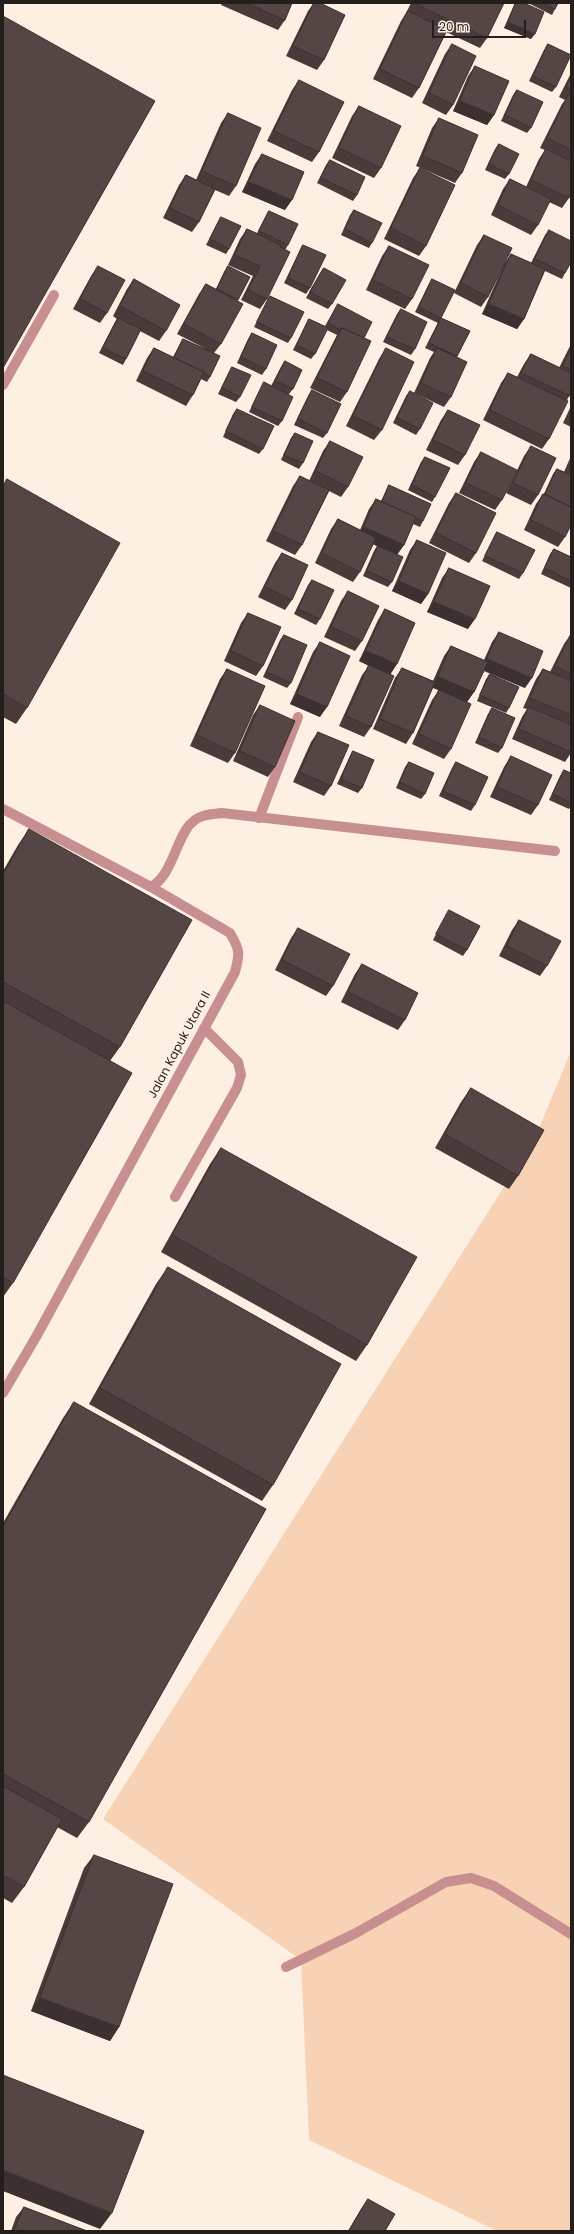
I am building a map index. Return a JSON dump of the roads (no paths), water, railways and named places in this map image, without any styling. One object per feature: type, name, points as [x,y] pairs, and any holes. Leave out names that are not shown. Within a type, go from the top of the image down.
[{"type":"street","points":[[3,385],[54,295]]},
{"type":"street","points":[[259,818],[298,717]]},
{"type":"street","name":"Jalan Kapuk Utara II","points":[[3,809],[151,887],[230,933],[237,946],[239,954],[235,972],[36,1337],[3,1393]]},
{"type":"street","points":[[151,887],[159,882],[166,873],[188,827],[201,816],[222,813],[555,851]]},
{"type":"street","points":[[175,1198],[237,1088],[241,1075],[238,1062],[204,1028]]},
{"type":"street","points":[[286,1966],[356,1933],[446,1882],[471,1878],[494,1886],[571,1934]]}]
